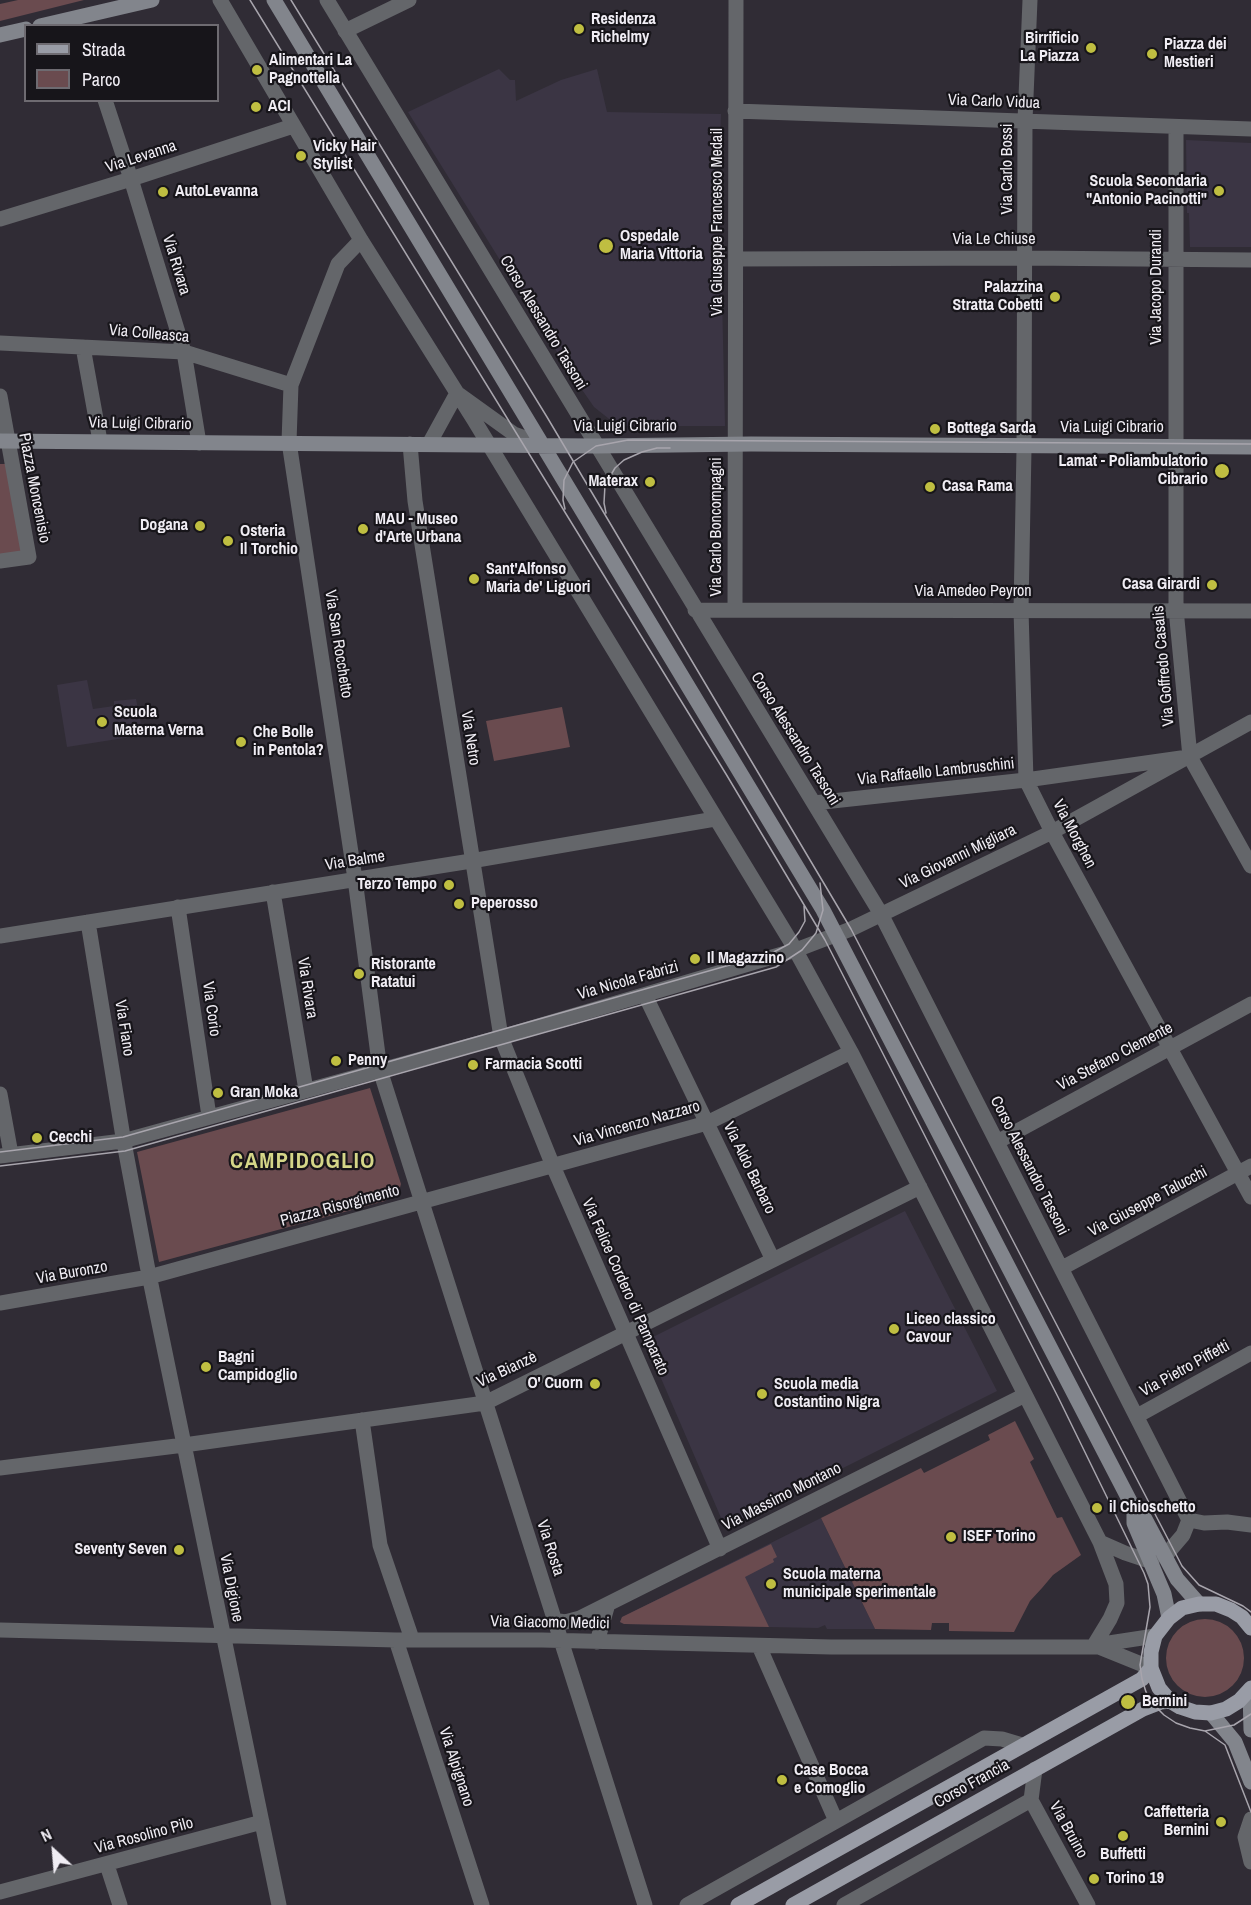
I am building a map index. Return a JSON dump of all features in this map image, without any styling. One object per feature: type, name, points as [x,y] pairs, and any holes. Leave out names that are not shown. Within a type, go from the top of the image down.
[{"type":"main road","points":[[55,24],[78,21],[152,0]]},
{"type":"main road","points":[[274,0],[837,935],[1134,1509],[1144,1517],[1159,1559],[1169,1618]]},
{"type":"main road","points":[[0,35],[24,29]]},
{"type":"main road","name":"Via Luigi Cibrario","points":[[3,441],[596,446],[735,444],[1251,447]]},
{"type":"main road","points":[[1159,1559],[1199,1604]]},
{"type":"main road","points":[[1248,1620],[1216,1604],[1199,1604],[1182,1608],[1169,1618],[1155,1636],[1150,1652],[1151,1668],[1159,1688],[1170,1701],[1180,1707],[1195,1712],[1211,1713],[1226,1709],[1239,1701],[1250,1689]]},
{"type":"main road","name":"Corso Francia","points":[[738,1905],[1142,1679],[1151,1668]]},
{"type":"main road","points":[[1250,1689],[1251,1730]]},
{"type":"main road","name":"Corso Francia","points":[[793,1905],[1143,1709],[1170,1701]]},
{"type":"main road","points":[[1211,1713],[1235,1742],[1251,1782]]},
{"type":"street","points":[[220,0],[361,240],[489,444],[796,950],[851,1052],[1100,1542],[1116,1584],[1117,1603],[1096,1647]]},
{"type":"street","name":"Corso Alessandro Tassoni","points":[[327,0],[881,914],[1189,1520]]},
{"type":"street","points":[[345,31],[409,0]]},
{"type":"street","name":"Via Giuseppe Francesco Medail","points":[[735,444],[736,0]]},
{"type":"street","name":"Via Carlo Bossi","points":[[1024,446],[1025,121],[1030,0]]},
{"type":"street","name":"Via Rivara","points":[[106,102],[184,352],[199,443]]},
{"type":"street","name":"Via Carlo Vidua","points":[[735,111],[1251,129]]},
{"type":"street","name":"Via Levanna","points":[[0,219],[292,126]]},
{"type":"street","name":"Via Jacopo Durandi","points":[[1174,447],[1176,127]]},
{"type":"street","name":"Via San Rocchetto","points":[[361,240],[338,264],[291,385],[290,442],[355,879],[380,1070]]},
{"type":"street","name":"Via Le Chiuse","points":[[736,260],[1025,258],[1251,260]]},
{"type":"street","name":"Via Colleasca","points":[[0,343],[184,352],[291,385]]},
{"type":"street","points":[[83,347],[100,441]]},
{"type":"street","points":[[457,393],[514,434],[542,444]]},
{"type":"street","points":[[429,444],[457,393]]},
{"type":"street","name":"Piazza Moncenisio","points":[[0,396],[3,441],[29,556],[0,561]]},
{"type":"street","name":"Via Netro","points":[[410,444],[415,501],[501,1037]]},
{"type":"street","name":"Via Carlo Boncompagni","points":[[735,444],[735,610]]},
{"type":"street","name":"Via Morghen","points":[[1024,446],[1021,610],[1026,780],[1169,1048],[1244,1170],[1251,1197]]},
{"type":"street","name":"Via Goffredo Casalis","points":[[1174,447],[1176,609],[1190,757],[1251,866]]},
{"type":"street","name":"Via Amedeo Peyron","points":[[695,610],[1176,609],[1251,611]]},
{"type":"street","points":[[1190,757],[1251,722]]},
{"type":"street","name":"Via Raffaello Lambruschini","points":[[814,803],[1026,780],[1190,757]]},
{"type":"street","name":"Via Giovanni Migliara","points":[[881,914],[1052,832],[1190,757]]},
{"type":"street","name":"Via Balme","points":[[0,936],[471,861],[715,819]]},
{"type":"street","name":"Via Rivara","points":[[273,892],[306,1090]]},
{"type":"street","name":"Via Corio","points":[[178,907],[209,1116]]},
{"type":"street","name":"Via Nicola Fabrizi","points":[[380,1070],[501,1037],[796,950],[837,935],[881,914]]},
{"type":"street","name":"Via Fiano","points":[[88,922],[123,1141]]},
{"type":"street","name":"Via Aldo Barbaro","points":[[645,995],[773,1260]]},
{"type":"street","name":"Via Stefano Clemente","points":[[997,1142],[1251,1004]]},
{"type":"street","name":"Via Felice Cordero di Pamparato","points":[[501,1037],[553,1166],[720,1549]]},
{"type":"street","name":"Via Vincenzo Nazzaro","points":[[422,1202],[707,1123],[851,1052]]},
{"type":"street","points":[[0,1094],[6,1155],[123,1141],[380,1070]]},
{"type":"street","name":"Piazza Risorgimento","points":[[149,1277],[422,1202],[380,1070]]},
{"type":"street","points":[[123,1141],[149,1277]]},
{"type":"street","name":"Via Giuseppe Talucchi","points":[[1062,1268],[1244,1170]]},
{"type":"street","name":"Via Bianzè","points":[[0,1468],[485,1403],[920,1187]]},
{"type":"street","name":"Via Rosta","points":[[422,1202],[645,1905]]},
{"type":"street","name":"Via Buronzo","points":[[0,1303],[149,1277]]},
{"type":"street","name":"Via Digione","points":[[149,1277],[279,1905]]},
{"type":"street","name":"Via Pietro Piffetti","points":[[1137,1416],[1251,1353]]},
{"type":"street","name":"Via Massimo Montano","points":[[553,1620],[565,1622],[580,1618],[1025,1395]]},
{"type":"street","points":[[362,1420],[380,1545],[412,1639]]},
{"type":"street","points":[[1100,1542],[1125,1553],[1159,1559],[1183,1535],[1189,1520],[1251,1525]]},
{"type":"street","points":[[597,1642],[608,1604]]},
{"type":"street","name":"Via Giacomo Medici","points":[[0,1630],[759,1646],[1096,1647],[1155,1636]]},
{"type":"street","name":"Via Alpignano","points":[[396,1640],[482,1905]]},
{"type":"street","points":[[759,1646],[836,1821]]},
{"type":"street","name":"Via Giacomo Medici","points":[[1096,1647],[1151,1668]]},
{"type":"street","name":"Corso Francia","points":[[687,1905],[984,1738],[1002,1739],[1022,1745]]},
{"type":"street","name":"Via Bruino","points":[[1035,1769],[1031,1800],[1089,1905]]},
{"type":"street","points":[[844,1905],[867,1899],[1031,1800]]},
{"type":"street","points":[[1251,1818],[1245,1837],[1251,1862]]},
{"type":"street","name":"Via Rosolino Pilo","points":[[0,1892],[262,1822]]},
{"type":"street","points":[[107,1865],[120,1905]]},
{"type":"shaded area","name":"Ospedale Maria Vittoria","points":[[499,69],[510,80],[515,80],[516,101],[561,80],[597,69],[607,112],[721,114],[719,168],[725,426],[618,426],[594,407],[567,368],[408,112]]},
{"type":"shaded area","name":"Scuola Secondaria \"Antonio Pacinotti\"","points":[[1186,140],[1251,143],[1251,247],[1190,247]]},
{"type":"shaded area","name":"Scuola Materna Verna","points":[[87,680],[93,709],[114,706],[114,701],[136,699],[143,735],[67,747],[57,685]]},
{"type":"shaded area","points":[[905,1211],[997,1391],[725,1527],[645,1341]]},
{"type":"shaded area","name":"Scuola materna municipale sperimentale","points":[[821,1518],[875,1629],[827,1629],[825,1625],[818,1628],[624,1624],[620,1622],[622,1617]]},
{"type":"green space","points":[[18,0],[84,0],[0,21],[0,4]]},
{"type":"green space","points":[[0,464],[6,464],[22,552],[0,555]]},
{"type":"green space","points":[[562,707],[570,747],[494,761],[486,721]]},
{"type":"green space","points":[[370,1088],[401,1184],[399,1191],[385,1201],[159,1262],[137,1152]]},
{"type":"green space","name":"ISEF Torino","points":[[1015,1421],[1034,1459],[1030,1462],[1057,1518],[1062,1517],[1081,1555],[1053,1575],[1030,1601],[1014,1632],[949,1631],[949,1623],[932,1623],[931,1630],[875,1629],[821,1518],[921,1468],[924,1473],[990,1440],[988,1435]]},
{"type":"green space","points":[[771,1544],[777,1557],[773,1559],[774,1562],[745,1577],[769,1627],[624,1624],[620,1622],[622,1617]]},
{"type":"green space","points":[[1205,1619],[1220,1622],[1233,1630],[1241,1643],[1244,1658],[1241,1673],[1233,1686],[1220,1694],[1205,1697],[1190,1694],[1177,1686],[1169,1673],[1166,1658],[1169,1643],[1177,1630],[1190,1622]]},
{"type":"tram line","points":[[250,0],[726,774],[825,940],[1058,1397],[1144,1573],[1148,1584],[1150,1607],[1140,1665],[1146,1692],[1153,1704],[1164,1715],[1176,1723],[1205,1731],[1225,1745],[1251,1812]]},
{"type":"tram line","points":[[291,0],[547,417],[851,929],[1182,1566],[1199,1585],[1251,1612]]},
{"type":"tram line","points":[[565,509],[564,480],[573,462],[596,446],[628,440],[1251,444]]},
{"type":"tram line","points":[[606,513],[605,485],[615,468],[624,460],[642,452],[657,448],[670,448]]},
{"type":"tram line","points":[[0,1166],[125,1151],[776,967],[802,950],[816,933],[823,910],[820,883]]},
{"type":"tram line","points":[[0,1152],[123,1137],[772,953],[789,944],[799,932],[805,921],[804,906]]},
{"type":"tram line","points":[[1205,1731],[1234,1725],[1251,1714]]},
{"type":"place","name":"Residenza Richelmy","points":[[579,29]]},
{"type":"place","name":"Birrificio La Piazza","points":[[1091,48]]},
{"type":"place","name":"Piazza dei Mestieri","points":[[1152,54]]},
{"type":"place","name":"Alimentari La Pagnottella","points":[[257,70]]},
{"type":"place","name":"ACI","points":[[256,107]]},
{"type":"place","name":"Vicky Hair Stylist","points":[[301,156]]},
{"type":"place","name":"Scuola Secondaria \"Antonio Pacinotti\"","points":[[1219,191]]},
{"type":"place","name":"AutoLevanna","points":[[163,192]]},
{"type":"place","name":"Ospedale Maria Vittoria","points":[[606,246]]},
{"type":"place","name":"Palazzina Stratta Cobetti","points":[[1055,297]]},
{"type":"place","name":"Bottega Sarda","points":[[935,429]]},
{"type":"place","name":"Lamat - Poliambulatorio Cibrario","points":[[1222,471]]},
{"type":"place","name":"Materax","points":[[650,482]]},
{"type":"place","name":"Casa Rama","points":[[930,487]]},
{"type":"place","name":"Dogana","points":[[200,526]]},
{"type":"place","name":"MAU - Museo d'Arte Urbana","points":[[363,529]]},
{"type":"place","name":"Osteria Il Torchio","points":[[228,541]]},
{"type":"place","name":"Sant'Alfonso Maria de' Liguori","points":[[474,579]]},
{"type":"place","name":"Casa Girardi","points":[[1212,585]]},
{"type":"place","name":"Scuola Materna Verna","points":[[102,722]]},
{"type":"place","name":"Che Bolle in Pentola?","points":[[241,742]]},
{"type":"place","name":"Terzo Tempo","points":[[449,885]]},
{"type":"place","name":"Peperosso","points":[[459,904]]},
{"type":"place","name":"Il Magazzino","points":[[695,959]]},
{"type":"place","name":"Ristorante Ratatui","points":[[359,974]]},
{"type":"place","name":"Penny","points":[[336,1061]]},
{"type":"place","name":"Farmacia Scotti","points":[[473,1065]]},
{"type":"place","name":"Gran Moka","points":[[218,1093]]},
{"type":"place","name":"Cecchi","points":[[37,1138]]},
{"type":"place","name":"Liceo classico Cavour","points":[[894,1329]]},
{"type":"place","name":"Bagni Campidoglio","points":[[206,1367]]},
{"type":"place","name":"O' Cuorn","points":[[595,1384]]},
{"type":"place","name":"Scuola media Costantino Nigra","points":[[762,1394]]},
{"type":"place","name":"il Chioschetto","points":[[1097,1508]]},
{"type":"place","name":"ISEF Torino","points":[[951,1537]]},
{"type":"place","name":"Seventy Seven","points":[[179,1550]]},
{"type":"place","name":"Scuola materna municipale sperimentale","points":[[771,1584]]},
{"type":"place","name":"Bernini","points":[[1128,1702]]},
{"type":"place","name":"Case Bocca e Comoglio","points":[[782,1780]]},
{"type":"place","name":"Caffetteria Bernini","points":[[1221,1822]]},
{"type":"place","name":"Buffetti","points":[[1123,1836]]},
{"type":"place","name":"Torino 19","points":[[1094,1879]]},
{"type":"district","name":"CAMPIDOGLIO","points":[[303,1162]]}]
